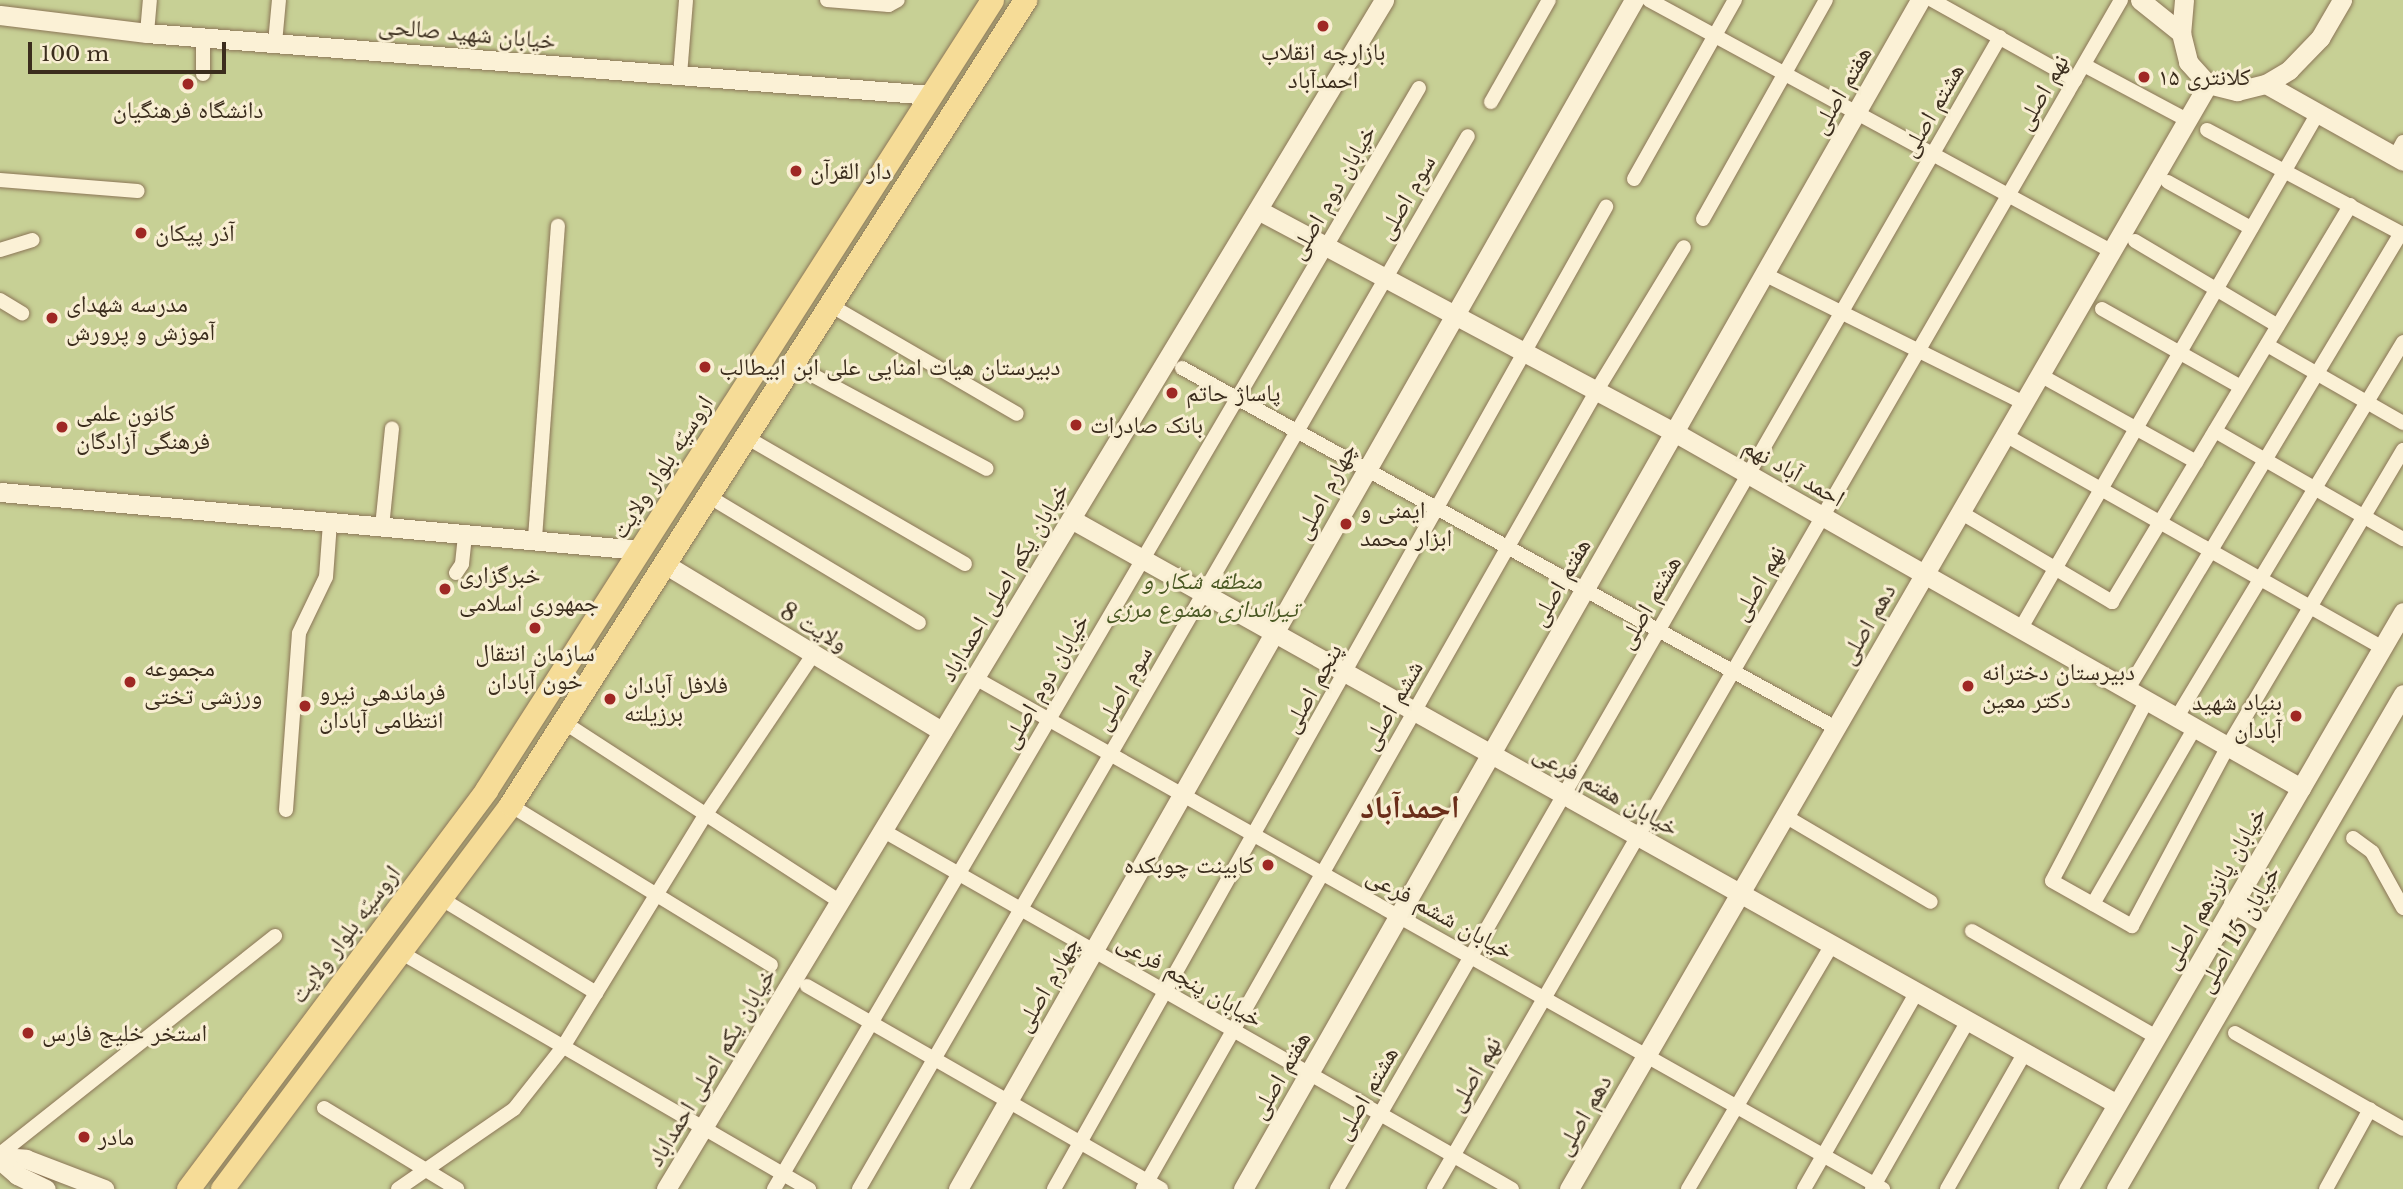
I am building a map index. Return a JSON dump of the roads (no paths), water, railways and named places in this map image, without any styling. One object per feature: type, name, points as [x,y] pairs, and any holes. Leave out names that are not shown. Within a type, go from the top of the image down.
[{"type":"main road","name":"اروسیّه بلوار ولایت","points":[[188,1189],[486,790],[992,0]]},
{"type":"main road","points":[[222,1189],[510,804],[565,723],[663,563],[1025,0]]},
{"type":"main road","points":[[815,276],[822,289],[833,300]]},
{"type":"main road","points":[[785,323],[800,326],[809,338]]},
{"type":"main road","points":[[505,760],[513,773],[528,776]]},
{"type":"main road","points":[[486,790],[500,793],[510,804]]},
{"type":"street","points":[[147,33],[150,0]]},
{"type":"street","points":[[275,43],[279,0]]},
{"type":"street","points":[[680,75],[686,0]]},
{"type":"street","points":[[827,0],[889,5],[898,0]]},
{"type":"street","name":"خیابان یکم اصلی احمداباد","points":[[666,1189],[1384,0]]},
{"type":"street","points":[[1491,102],[1549,0]]},
{"type":"street","name":"چهارم اصلی","points":[[958,1189],[1276,634],[1453,312],[1634,0]]},
{"type":"street","points":[[1649,0],[2111,251]]},
{"type":"street","points":[[1634,179],[1735,0]]},
{"type":"street","points":[[1703,219],[1825,0]]},
{"type":"street","name":"هفتم اصلی","points":[[1243,1189],[1920,0]]},
{"type":"street","points":[[1932,0],[2075,80]]},
{"type":"street","name":"نهم اصلی","points":[[1434,1189],[2122,0]]},
{"type":"street","points":[[2140,0],[2181,33]]},
{"type":"street","points":[[2184,0],[2181,33],[2188,62],[2208,84],[2238,91],[2266,84],[2306,54],[2342,0]]},
{"type":"street","name":"خیابان شهید صالحی","points":[[0,15],[147,33],[931,95]]},
{"type":"street","points":[[203,37],[203,74]]},
{"type":"street","name":"هشتم اصلی","points":[[1338,1189],[2000,37]]},
{"type":"street","points":[[2084,65],[2188,120]]},
{"type":"street","name":"دهم اصلی","points":[[1569,1189],[2208,84]]},
{"type":"street","points":[[2266,84],[2400,153]]},
{"type":"street","name":"خیابان دوم اصلی","points":[[774,1189],[1419,88]]},
{"type":"street","points":[[2021,628],[2318,113]]},
{"type":"street","points":[[2128,690],[2402,234],[2286,169],[2207,130]]},
{"type":"street","name":"سوم اصلی","points":[[859,1189],[1468,136]]},
{"type":"street","points":[[0,180],[138,191]]},
{"type":"street","points":[[2168,182],[2251,228]]},
{"type":"street","points":[[1960,512],[2112,602],[2351,205]]},
{"type":"street","name":"پنجم اصلی","points":[[1054,1189],[1347,673],[1606,207]]},
{"type":"street","name":"احمد آباد نهم","points":[[1258,210],[1387,276],[1674,432],[2301,788]]},
{"type":"street","points":[[535,538],[558,226]]},
{"type":"street","points":[[0,250],[32,240]]},
{"type":"street","points":[[2135,241],[2278,327]]},
{"type":"street","name":"ششم اصلی","points":[[1151,1186],[1233,1030],[1322,873],[1597,390],[1684,247]]},
{"type":"street","points":[[1764,274],[2024,403]]},
{"type":"street","points":[[0,300],[22,313]]},
{"type":"street","points":[[833,300],[1017,414]]},
{"type":"street","points":[[2102,309],[2241,387]]},
{"type":"street","points":[[2177,717],[2403,342]]},
{"type":"street","points":[[2267,345],[2403,423]]},
{"type":"street","points":[[792,364],[986,468]]},
{"type":"street","points":[[1182,368],[1836,728]]},
{"type":"street","points":[[2040,375],[2196,462]]},
{"type":"street","points":[[382,527],[392,429]]},
{"type":"street","points":[[2215,431],[2403,539]]},
{"type":"street","points":[[2005,435],[2382,648]]},
{"type":"street","points":[[746,437],[965,564]]},
{"type":"street","points":[[2147,700],[2052,880],[2132,926],[2228,746],[2403,450]]},
{"type":"street","points":[[0,492],[382,527],[535,538],[640,550]]},
{"type":"street","points":[[708,496],[919,622]]},
{"type":"street","name":"خیابان هفتم فرعی","points":[[1071,519],[2117,1104]]},
{"type":"street","points":[[286,810],[299,633],[326,577],[330,522]]},
{"type":"street","points":[[456,573],[463,564],[465,534]]},
{"type":"street","name":"ولایت 8","points":[[663,563],[942,731]]},
{"type":"street","name":"خیابان پانزدهم اصلی","points":[[2068,1189],[2403,612]]},
{"type":"street","points":[[398,1189],[514,1109],[563,1047],[704,817],[813,655]]},
{"type":"street","name":"خیابان ششم فرعی","points":[[975,678],[1877,1187]]},
{"type":"street","name":"خیابان 15 اصلی","points":[[2116,1189],[2403,694]]},
{"type":"street","points":[[565,723],[704,817],[839,901]]},
{"type":"street","points":[[2093,904],[2195,727]]},
{"type":"street","points":[[510,804],[771,965]]},
{"type":"street","points":[[1785,816],[1931,902]]},
{"type":"street","name":"خیابان پنجم فرعی","points":[[883,830],[1511,1189]]},
{"type":"street","points":[[2353,838],[2372,852],[2401,902]]},
{"type":"street","points":[[440,898],[596,993]]},
{"type":"street","points":[[2234,903],[2269,925]]},
{"type":"street","points":[[1972,931],[2156,1037]]},
{"type":"street","points":[[0,1157],[275,936]]},
{"type":"street","points":[[1688,1189],[1832,944]]},
{"type":"street","points":[[400,952],[809,1189]]},
{"type":"street","points":[[807,986],[1151,1186]]},
{"type":"street","points":[[1804,1189],[1917,992]]},
{"type":"street","points":[[1877,1187],[1968,1021]]},
{"type":"street","points":[[2235,1033],[2403,1129]]},
{"type":"street","points":[[1947,1189],[2025,1052]]},
{"type":"street","points":[[324,1108],[457,1189]]},
{"type":"street","points":[[2326,1189],[2370,1109]]},
{"type":"street","points":[[0,1157],[17,1175],[46,1189]]},
{"type":"street","points":[[0,1157],[26,1159],[104,1189]]},
{"type":"place","name":"بازارچه انقلاب احمدآباد","points":[[1323,26]]},
{"type":"place","name":"کلانتری ۱۵","points":[[2144,77]]},
{"type":"place","name":"دانشگاه فرهنگیان","points":[[188,84]]},
{"type":"place","name":"دار القرآن","points":[[796,171]]},
{"type":"place","name":"آذر پیکان","points":[[141,233]]},
{"type":"place","name":"مدرسه شهدای آموزش و پرورش","points":[[52,318]]},
{"type":"place","name":"دبیرستان هیات امنایی علی ابن ابیطالب","points":[[705,367]]},
{"type":"place","name":"پاساژ حاتم","points":[[1172,393]]},
{"type":"place","name":"بانک صادرات","points":[[1076,425]]},
{"type":"place","name":"کانون علمی فرهنگی آزادگان","points":[[62,427]]},
{"type":"place","name":"ایمنی و ابزار محمد","points":[[1346,524]]},
{"type":"place","name":"خبرگزاری جمهوری اسلامی","points":[[445,589]]},
{"type":"place","name":"سازمان انتقال خون آبادان","points":[[535,628]]},
{"type":"place","name":"مجموعه ورزشی تختی","points":[[130,682]]},
{"type":"place","name":"دبیرستان دخترانه دکتر معین","points":[[1968,686]]},
{"type":"place","name":"فلافل آبادان برزیلته","points":[[610,699]]},
{"type":"place","name":"فرماندهی نیرو انتظامی آبادان","points":[[305,706]]},
{"type":"place","name":"بنیاد شهید آبادان","points":[[2296,716]]},
{"type":"place","name":"كابينت چوبكده","points":[[1268,865]]},
{"type":"place","name":"استخر خلیج فارس","points":[[28,1033]]},
{"type":"place","name":"مادر","points":[[84,1137]]},
{"type":"district","name":"احمدآباد","points":[[1410,807]]},
{"type":"park label","name":"منطقه شکار و تیراندازی ممنوع مرزی","points":[[1202,595]]}]
